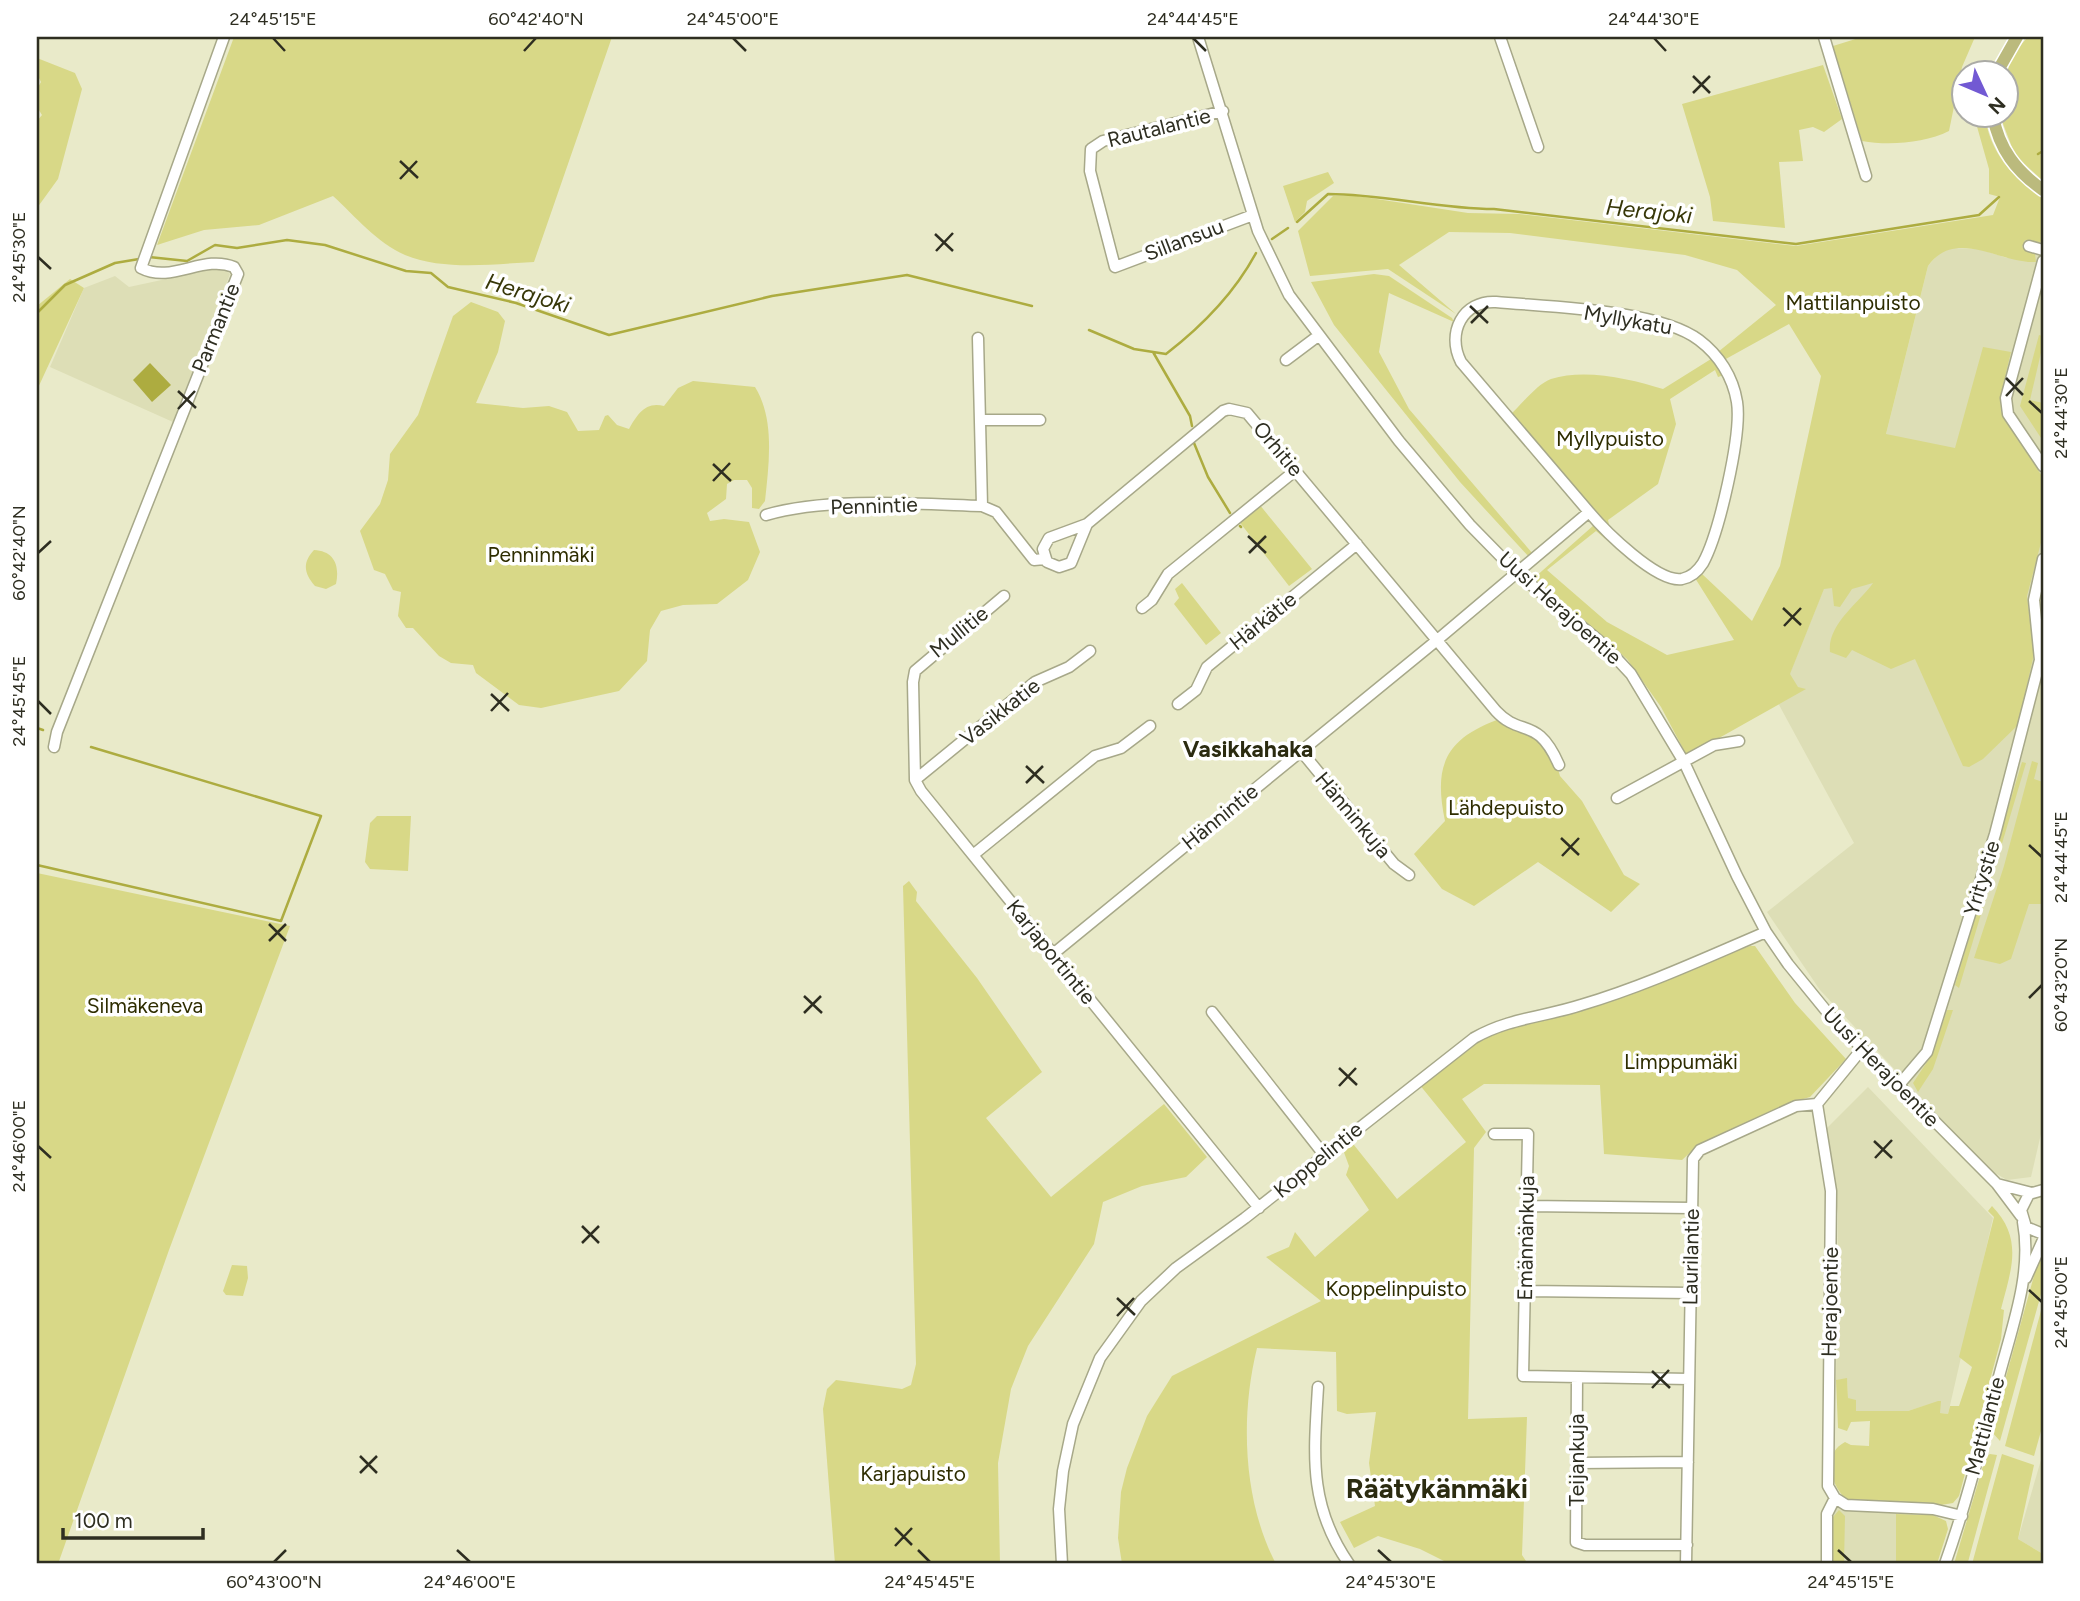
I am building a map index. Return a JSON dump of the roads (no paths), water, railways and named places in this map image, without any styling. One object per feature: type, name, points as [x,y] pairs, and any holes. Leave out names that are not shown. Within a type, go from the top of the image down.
[{"type":"main road","points":[[2004,60],[2017,37]]},
{"type":"main road","points":[[1996,130],[2000,144],[2010,160],[2043,190]]},
{"type":"street","name":"Parmantie","points":[[54,747],[57,732],[238,274],[234,267],[217,263],[162,275],[141,268],[224,37]]},
{"type":"street","name":"Uusi Herajoentie","points":[[1198,37],[1253,215],[1275,269],[1318,337],[1470,525],[1517,573],[1617,657],[1644,692],[1684,762],[1766,932],[1787,964],[1862,1049],[1997,1184],[2022,1219]]},
{"type":"street","points":[[1500,37],[1538,147]]},
{"type":"street","points":[[1824,37],[1867,176]]},
{"type":"street","name":"Rautalantie","points":[[1115,267],[1090,171],[1091,149],[1103,141],[1223,111]]},
{"type":"street","name":"Sillansuu","points":[[1115,267],[1253,215]]},
{"type":"street","points":[[2029,246],[2043,250]]},
{"type":"street","points":[[2043,261],[2006,398],[2008,414],[2043,466]]},
{"type":"street","name":"Myllykatu","points":[[1496,302],[1660,322],[1697,338],[1724,366],[1734,388],[1738,430],[1714,531],[1699,570],[1679,579],[1662,574],[1608,532],[1589,512],[1461,362],[1455,343],[1457,327],[1463,315],[1475,305],[1496,302]]},
{"type":"street","points":[[1286,360],[1318,337]]},
{"type":"street","points":[[978,338],[982,506],[996,512],[1034,560],[1045,559]]},
{"type":"street","name":"Orhitie","points":[[1087,524],[1072,563],[1059,567],[1045,559],[1044,546],[1049,538],[1087,524],[1215,416],[1229,409],[1252,417],[1502,718],[1543,736],[1559,765]]},
{"type":"street","points":[[981,420],[1040,421]]},
{"type":"street","points":[[1142,608],[1152,600],[1168,574],[1296,470]]},
{"type":"street","name":"Pennintie","points":[[766,515],[783,509],[873,504],[982,506]]},
{"type":"street","points":[[1517,573],[1589,512]]},
{"type":"street","name":"Härkätie","points":[[1178,704],[1196,690],[1207,667],[1357,544]]},
{"type":"street","points":[[2042,660],[2034,600],[2043,559]]},
{"type":"street","name":"Hännintie","points":[[1053,954],[1517,573]]},
{"type":"street","name":"Mullitie","points":[[915,780],[915,671],[1004,596]]},
{"type":"street","name":"Vasikkatie","points":[[915,780],[1035,682],[1069,667],[1090,651]]},
{"type":"street","name":"Yritystie","points":[[1898,1086],[1927,1052],[1984,873],[2042,660]]},
{"type":"street","points":[[973,855],[1095,756],[1121,748],[1150,726]]},
{"type":"street","points":[[1617,798],[1714,746],[1739,741]]},
{"type":"street","name":"Hänninkuja","points":[[1301,751],[1394,864],[1409,875]]},
{"type":"street","name":"Karjaportintie","points":[[915,780],[1259,1208]]},
{"type":"street","name":"Koppelintie","points":[[1062,1564],[1059,1509],[1068,1443],[1089,1381],[1100,1358],[1157,1284],[1259,1208],[1439,1063],[1496,1026],[1607,997],[1766,932]]},
{"type":"street","points":[[1212,1012],[1325,1156]]},
{"type":"street","points":[[1817,1104],[1862,1049]]},
{"type":"street","name":"Laurilantie","points":[[1686,1564],[1693,1159],[1700,1150],[1796,1106],[1817,1104]]},
{"type":"street","name":"Herajoentie","points":[[1817,1104],[1831,1191],[1828,1486],[1835,1498],[1827,1514],[1827,1564]]},
{"type":"street","name":"Emännänkuja","points":[[1494,1134],[1528,1134],[1523,1376],[1577,1377]]},
{"type":"street","points":[[2043,1182],[2022,1204],[2022,1219],[2031,1231],[2043,1234]]},
{"type":"street","points":[[1997,1184],[2037,1191]]},
{"type":"street","points":[[1527,1206],[1692,1208]]},
{"type":"street","name":"Mattilantie","points":[[1945,1564],[1962,1516],[2022,1287],[2026,1246],[2022,1219]]},
{"type":"street","name":"Mattilantie","points":[[2022,1287],[2043,1240]]},
{"type":"street","points":[[1526,1291],[1691,1293]]},
{"type":"street","points":[[1577,1377],[1689,1379]]},
{"type":"street","name":"Teijankuja","points":[[1577,1377],[1576,1542],[1585,1545],[1687,1545]]},
{"type":"street","points":[[1318,1387],[1316,1486],[1328,1528],[1349,1564]]},
{"type":"street","points":[[1577,1462],[1688,1462]]},
{"type":"street","points":[[1835,1498],[1846,1505],[1934,1509],[1962,1516]]},
{"type":"waterway","name":"Herajoki","points":[[2038,154],[2043,151]]},
{"type":"waterway","name":"Herajoki","points":[[1297,222],[1328,194],[1494,209],[1796,244],[1979,215],[1999,197]]},
{"type":"waterway","name":"Herajoki","points":[[1272,239],[1288,228]]},
{"type":"waterway","name":"Herajoki","points":[[149,257],[187,261],[215,245],[237,248],[287,240],[325,245],[406,271],[431,273],[448,287],[516,303],[609,335],[772,296],[907,275],[1032,306]]},
{"type":"waterway","name":"Herajoki","points":[[1089,330],[1134,349],[1166,354],[1216,308],[1256,253]]},
{"type":"waterway","name":"Herajoki","points":[[37,313],[65,285],[115,263],[139,259]]},
{"type":"waterway","points":[[1153,352],[1190,416],[1192,426]]},
{"type":"waterway","points":[[1194,443],[1208,477],[1230,513]]},
{"type":"waterway","points":[[37,728],[43,730]]},
{"type":"waterway","points":[[37,865],[281,921],[321,816],[91,747]]},
{"type":"district","name":"Vasikkahaka","points":[[1248,749]]},
{"type":"district","name":"Räätykänmäki","points":[[1437,1488]]},
{"type":"park label","name":"Mattilanpuisto","points":[[1853,303]]},
{"type":"park label","name":"Myllypuisto","points":[[1610,439]]},
{"type":"park label","name":"Penninmäki","points":[[541,555]]},
{"type":"park label","name":"Lähdepuisto","points":[[1506,808]]},
{"type":"park label","name":"Silmäkeneva","points":[[145,1006]]},
{"type":"park label","name":"Limppumäki","points":[[1681,1062]]},
{"type":"park label","name":"Koppelinpuisto","points":[[1396,1289]]},
{"type":"park label","name":"Karjapuisto","points":[[913,1474]]}]
